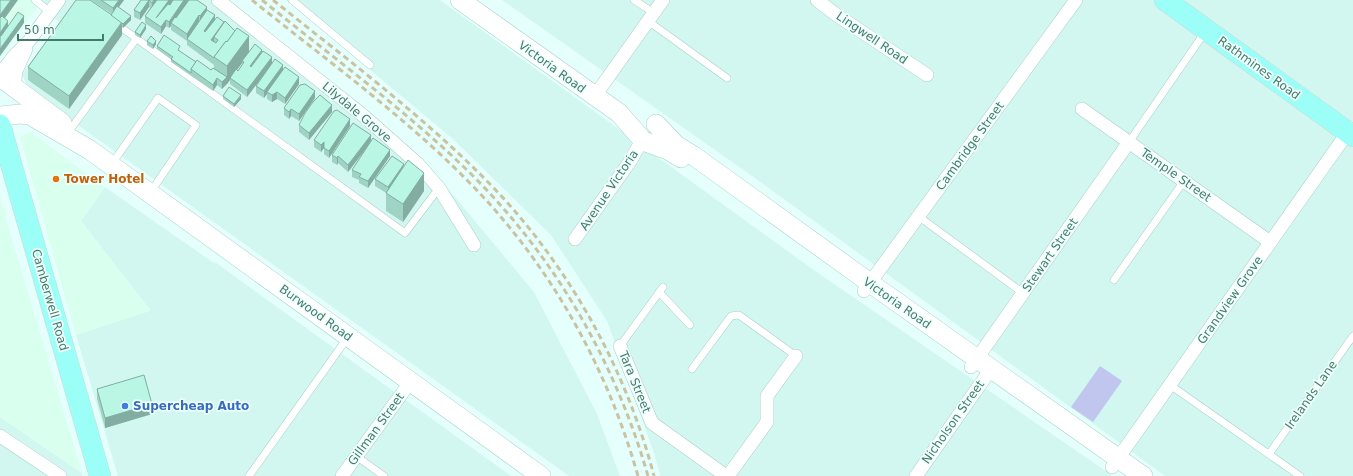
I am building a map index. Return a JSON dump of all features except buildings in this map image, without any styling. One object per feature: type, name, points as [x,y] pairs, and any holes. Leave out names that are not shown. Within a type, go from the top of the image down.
[{"type":"main road","name":"Rathmines Road","points":[[1165,0],[1350,134]]},
{"type":"main road","name":"Camberwell Road","points":[[0,125],[100,476]]},
{"type":"street","points":[[5,79],[16,71],[29,42],[59,0]]},
{"type":"street","name":"Lilydale Grove","points":[[218,0],[365,117],[418,164],[439,188],[474,245]]},
{"type":"street","name":"Victoria Road","points":[[460,0],[597,93],[627,110],[655,123],[676,145],[733,190],[867,287],[1118,467],[1143,476]]},
{"type":"street","name":"Victoria Road","points":[[478,0],[597,93],[619,113],[643,140],[673,153],[733,190]]},
{"type":"street","points":[[597,93],[663,0]]},
{"type":"street","name":"Lingwell Road","points":[[818,0],[838,16],[927,75]]},
{"type":"street","name":"Cambridge Street","points":[[867,287],[1076,0]]},
{"type":"street","points":[[5,79],[14,56],[29,42]]},
{"type":"street","name":"Burwood Road","points":[[5,79],[70,130],[90,150]]},
{"type":"street","name":"Temple Street","points":[[1082,109],[1270,242]]},
{"type":"street","name":"Burwood Road","points":[[0,116],[20,114],[30,115],[90,150],[541,476]]},
{"type":"street","points":[[643,140],[639,129],[642,124],[648,122],[655,123]]},
{"type":"street","name":"Grandview Grove","points":[[1118,467],[1170,385],[1270,242],[1350,134]]},
{"type":"street","name":"Avenue Victoria","points":[[575,239],[631,160],[643,140]]},
{"type":"street","name":"Stewart Street","points":[[981,368],[1023,292],[1129,142]]},
{"type":"street","name":"Tara Street","points":[[620,346],[652,423],[727,476]]},
{"type":"street","points":[[727,476],[767,422],[767,396],[796,356]]},
{"type":"street","name":"Nicholson Street","points":[[916,476],[981,368]]},
{"type":"street","name":"Gillman Street","points":[[342,476],[411,381]]},
{"type":"street","points":[[0,436],[58,476]]},
{"type":"lane","points":[[35,0],[50,12]]},
{"type":"lane","points":[[292,0],[370,65]]},
{"type":"lane","points":[[634,0],[651,17],[727,78]]},
{"type":"lane","points":[[106,17],[405,233],[439,188]]},
{"type":"lane","points":[[1129,142],[1206,30]]},
{"type":"lane","points":[[70,130],[136,39]]},
{"type":"lane","points":[[111,165],[158,98],[196,125],[150,193]]},
{"type":"lane","points":[[1114,280],[1184,181]]},
{"type":"lane","points":[[918,216],[1023,292]]},
{"type":"lane","points":[[620,346],[661,289],[690,325]]},
{"type":"lane","points":[[692,370],[731,316],[739,315],[796,356]]},
{"type":"lane","points":[[249,476],[348,336]]},
{"type":"lane","name":"Irelands Lane","points":[[1269,454],[1353,336]]},
{"type":"lane","points":[[1170,385],[1300,476]]},
{"type":"lane","points":[[356,456],[384,476]]},
{"type":"shaded area","points":[[0,0],[29,0],[38,6],[0,58]]},
{"type":"shaded area","points":[[29,0],[226,0],[417,156],[455,197],[534,292],[597,414],[620,476],[569,476],[82,128],[27,86],[22,74],[60,22]]},
{"type":"shaded area","points":[[286,0],[440,0],[811,268],[1113,476],[660,476],[655,456],[607,321],[551,235],[453,139]]},
{"type":"shaded area","points":[[502,0],[1353,0],[1353,476],[1165,476],[759,181]]},
{"type":"shaded area","points":[[30,132],[105,187],[81,221],[150,311],[76,335],[20,137]]},
{"type":"shaded area","points":[[105,187],[214,263],[215,262],[511,476],[118,476],[76,335],[150,310],[81,221]]},
{"type":"shaded area","points":[[0,199],[82,473],[0,417]]},
{"type":"shaded area","points":[[1100,366],[1122,381],[1093,422],[1071,407]]},
{"type":"shaded area","points":[[0,417],[82,473],[82,476],[0,476]]},
{"type":"railway","points":[[252,0],[373,96],[431,146],[459,172],[512,230],[536,262],[578,329],[612,401],[638,476]]},
{"type":"railway","points":[[262,0],[393,104],[444,148],[499,204],[528,238],[554,274],[578,312],[599,351],[618,392],[634,433],[648,476]]},
{"type":"railway","points":[[273,0],[381,86],[434,131],[484,178],[541,243],[566,279],[609,354],[627,394],[642,435],[654,476]]},
{"type":"place","name":"Tower Hotel","points":[[56,179]]},
{"type":"place","name":"Supercheap Auto","points":[[125,406]]}]
